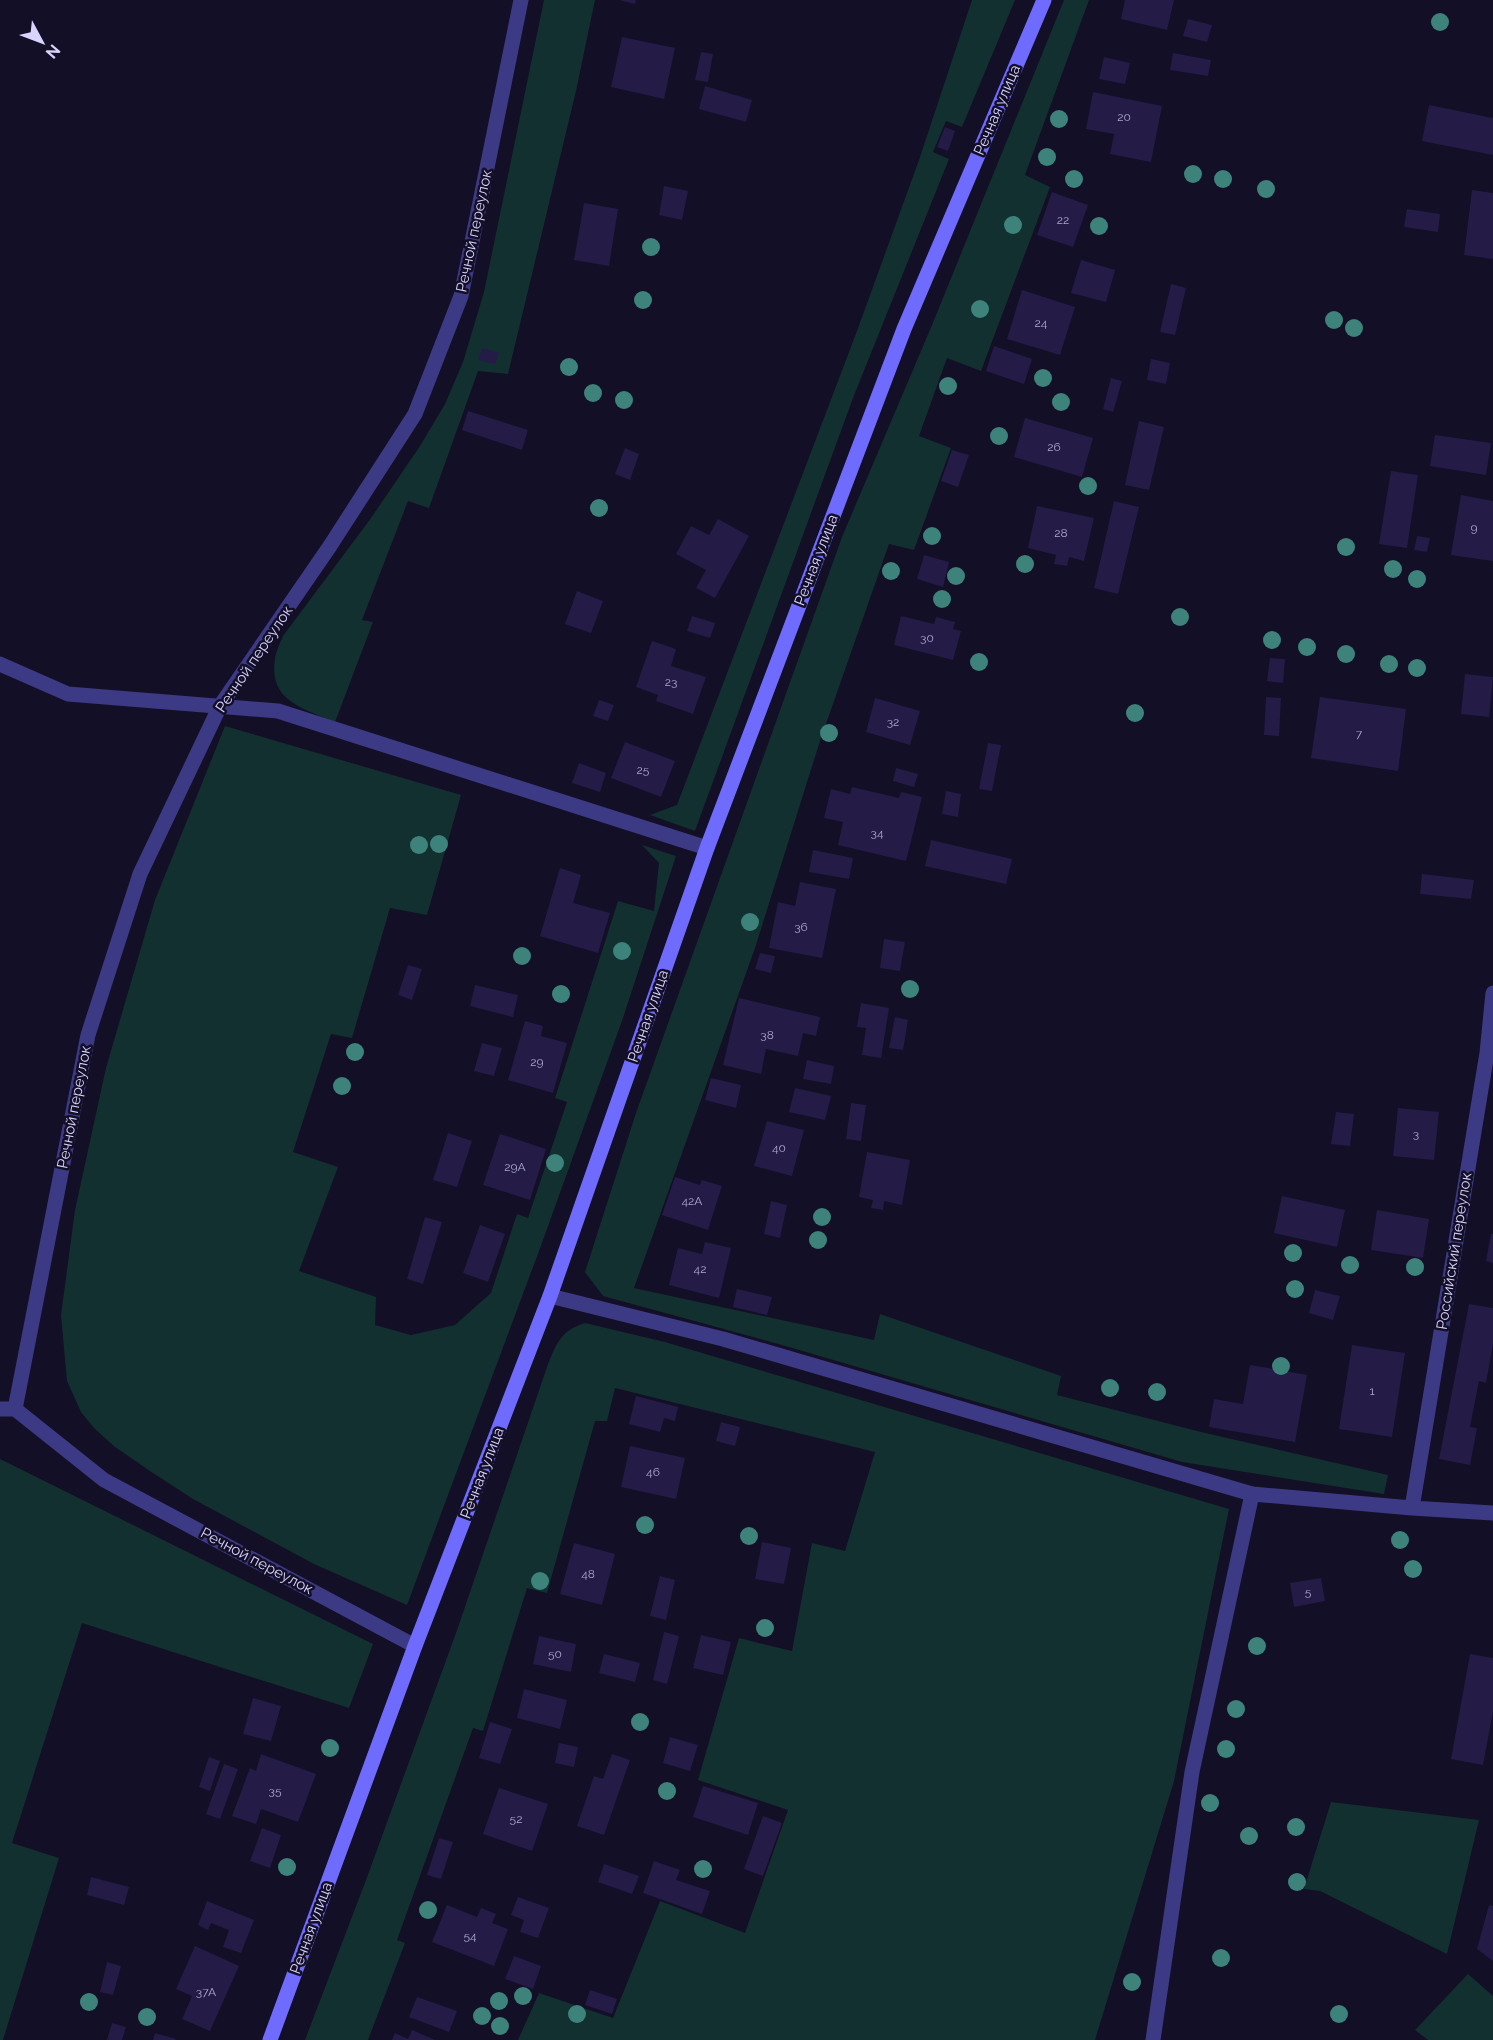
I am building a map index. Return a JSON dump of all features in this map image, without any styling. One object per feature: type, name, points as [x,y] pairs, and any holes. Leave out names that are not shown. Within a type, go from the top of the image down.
[{"type":"street","name":"Речной переулок","points":[[415,1646],[104,1480],[7,1409],[88,1035],[140,874],[220,706],[330,546],[415,414],[460,296],[521,0]]},
{"type":"street","name":"Речная улица","points":[[270,2040],[415,1646],[550,1296],[707,848],[904,328],[1044,0]]},
{"type":"street","points":[[0,664],[68,694],[278,711],[707,848]]},
{"type":"street","name":"Российский переулок","points":[[1412,1508],[1487,1053],[1493,993]]},
{"type":"street","points":[[550,1296],[723,1339],[1252,1494],[1493,1513]]},
{"type":"street","points":[[1153,2040],[1192,1772],[1252,1494]]},
{"type":"green space","points":[[544,0],[595,0],[576,91],[508,374],[478,371],[429,508],[408,501],[362,620],[373,622],[335,722],[312,713],[283,694],[277,685],[274,673],[276,653],[283,636],[371,518],[420,446],[445,404],[463,362],[484,292]]},
{"type":"green space","points":[[972,0],[1015,0],[962,127],[946,121],[933,152],[949,159],[853,398],[695,831],[650,815],[677,805],[857,331],[919,160]]},
{"type":"green space","points":[[1064,0],[1089,0],[1025,175],[1050,187],[981,371],[947,358],[919,436],[951,448],[914,550],[889,544],[820,741],[755,948],[634,1288],[874,1340],[880,1314],[1061,1376],[1057,1395],[1201,1432],[1388,1475],[1384,1494],[1182,1462],[782,1345],[603,1296],[585,1272],[636,1113],[842,537],[932,325]]},
{"type":"green space","points":[[225,726],[461,795],[427,915],[390,908],[352,1038],[331,1034],[293,1152],[338,1167],[299,1271],[376,1297],[375,1325],[411,1335],[455,1325],[491,1293],[517,1214],[528,1218],[567,1102],[555,1098],[618,901],[654,911],[659,863],[642,845],[676,856],[622,1021],[407,1605],[314,1564],[193,1499],[150,1471],[115,1447],[95,1429],[81,1412],[67,1381],[61,1315],[75,1210],[106,1068],[155,900]]},
{"type":"green space","points":[[585,1323],[665,1342],[1229,1509],[1174,1781],[1095,2040],[518,2040],[539,1993],[613,2018],[660,1901],[745,1933],[788,1810],[698,1780],[739,1638],[792,1651],[812,1543],[845,1551],[875,1452],[615,1388],[607,1421],[595,1421],[547,1593],[527,1588],[483,1731],[473,1728],[397,1940],[405,1943],[368,2040],[305,2040],[456,1633],[547,1367],[564,1334]]},
{"type":"green space","points":[[0,1459],[373,1644],[349,1708],[82,1623],[12,1843],[59,1858],[3,2040],[0,2040]]},
{"type":"green space","points":[[1331,1802],[1479,1820],[1447,1954],[1320,1891],[1304,1889]]},
{"type":"green space","points":[[1468,1974],[1493,1996],[1493,2040],[1428,2040],[1415,2030]]},
{"type":"building","points":[[619,0],[636,0],[635,4]]},
{"type":"building","points":[[1125,0],[1174,0],[1167,30],[1121,19]]},
{"type":"building","points":[[1188,19],[1212,25],[1207,42],[1183,36]]},
{"type":"building","points":[[622,37],[675,48],[664,99],[611,87]]},
{"type":"building","points":[[701,52],[713,54],[708,82],[695,80]]},
{"type":"building","points":[[1173,53],[1211,60],[1208,76],[1170,70]]},
{"type":"building","points":[[1104,57],[1130,63],[1125,84],[1099,79]]},
{"type":"building","points":[[705,86],[752,100],[746,122],[699,109]]},
{"type":"building","points":[[1093,92],[1162,106],[1151,162],[1110,154],[1114,134],[1086,129]]},
{"type":"building","points":[[1429,105],[1493,118],[1493,155],[1422,141]]},
{"type":"building","points":[[945,127],[955,131],[948,151],[937,147]]},
{"type":"building","points":[[664,186],[688,191],[682,220],[659,215]]},
{"type":"building","points":[[1472,190],[1493,193],[1493,259],[1464,255]]},
{"type":"building","points":[[1052,192],[1088,205],[1073,247],[1037,235]]},
{"type":"building","points":[[584,203],[618,209],[609,266],[574,260]]},
{"type":"building","points":[[1407,209],[1440,214],[1438,232],[1404,227]]},
{"type":"building","points":[[1081,260],[1115,270],[1106,302],[1071,293]]},
{"type":"building","points":[[1171,284],[1186,288],[1175,335],[1160,332]]},
{"type":"building","points":[[1022,290],[1075,307],[1060,355],[1007,339]]},
{"type":"building","points":[[994,346],[1032,359],[1024,384],[986,371]]},
{"type":"building","points":[[482,348],[499,353],[495,364],[478,360]]},
{"type":"building","points":[[1151,359],[1170,363],[1166,384],[1147,380]]},
{"type":"building","points":[[1111,378],[1122,381],[1113,412],[1103,409]]},
{"type":"building","points":[[468,411],[528,430],[522,450],[462,430]]},
{"type":"building","points":[[1025,418],[1093,438],[1082,477],[1014,457]]},
{"type":"building","points":[[1139,421],[1164,427],[1149,490],[1125,485]]},
{"type":"building","points":[[1435,435],[1491,443],[1486,475],[1430,466]]},
{"type":"building","points":[[625,448],[639,454],[630,480],[615,474]]},
{"type":"building","points":[[952,450],[969,455],[958,487],[941,481]]},
{"type":"building","points":[[1391,471],[1418,475],[1407,548],[1379,544]]},
{"type":"building","points":[[1461,495],[1493,501],[1493,561],[1451,555]]},
{"type":"building","points":[[1114,501],[1139,507],[1118,594],[1094,588]]},
{"type":"building","points":[[1037,506],[1094,518],[1084,561],[1069,557],[1067,566],[1054,564],[1056,555],[1028,548]]},
{"type":"building","points":[[718,519],[749,536],[715,598],[696,588],[706,570],[676,554],[691,526],[709,535]]},
{"type":"building","points":[[1417,536],[1430,538],[1427,552],[1414,550]]},
{"type":"building","points":[[924,555],[949,562],[943,587],[917,579]]},
{"type":"building","points":[[577,591],[603,601],[591,633],[565,624]]},
{"type":"building","points":[[692,616],[715,623],[710,638],[687,631]]},
{"type":"building","points":[[901,616],[934,624],[936,617],[955,622],[953,629],[961,631],[953,660],[894,645]]},
{"type":"building","points":[[652,641],[676,649],[671,666],[706,677],[693,714],[656,701],[658,695],[636,687]]},
{"type":"building","points":[[1270,658],[1285,659],[1283,683],[1267,681]]},
{"type":"building","points":[[1465,674],[1493,677],[1489,717],[1461,714]]},
{"type":"building","points":[[1266,697],[1281,698],[1279,736],[1264,735]]},
{"type":"building","points":[[1320,697],[1406,709],[1398,771],[1311,758]]},
{"type":"building","points":[[875,698],[920,711],[910,745],[866,732]]},
{"type":"building","points":[[599,700],[614,705],[608,721],[593,716]]},
{"type":"building","points":[[625,742],[675,761],[661,797],[611,778]]},
{"type":"building","points":[[988,743],[1001,745],[992,791],[979,789]]},
{"type":"building","points":[[579,763],[606,773],[600,792],[572,783]]},
{"type":"building","points":[[896,768],[918,774],[914,787],[893,781]]},
{"type":"building","points":[[852,787],[899,798],[901,792],[922,797],[906,861],[838,845],[843,822],[824,818],[831,789],[850,794]]},
{"type":"building","points":[[946,791],[961,794],[958,817],[942,814]]},
{"type":"building","points":[[931,840],[1012,859],[1006,884],[925,866]]},
{"type":"building","points":[[813,850],[853,858],[849,879],[809,872]]},
{"type":"building","points":[[560,868],[581,875],[573,903],[610,913],[598,953],[540,936]]},
{"type":"building","points":[[1422,874],[1474,880],[1471,899],[1420,894]]},
{"type":"building","points":[[800,882],[836,889],[822,958],[769,948],[778,902],[795,906]]},
{"type":"building","points":[[884,939],[905,942],[900,971],[880,968]]},
{"type":"building","points":[[760,953],[775,956],[771,973],[755,969]]},
{"type":"building","points":[[408,965],[422,969],[412,1000],[398,995]]},
{"type":"building","points":[[475,985],[518,995],[513,1017],[470,1006]]},
{"type":"building","points":[[739,998],[820,1017],[816,1036],[803,1033],[798,1056],[766,1049],[761,1074],[723,1065]]},
{"type":"building","points":[[861,1003],[889,1008],[881,1058],[862,1055],[866,1028],[857,1027]]},
{"type":"building","points":[[895,1017],[908,1020],[903,1050],[889,1048]]},
{"type":"building","points":[[525,1021],[543,1026],[541,1036],[567,1043],[553,1093],[508,1080]]},
{"type":"building","points":[[482,1043],[502,1048],[494,1076],[474,1071]]},
{"type":"building","points":[[807,1060],[834,1066],[831,1084],[803,1079]]},
{"type":"building","points":[[711,1078],[741,1085],[736,1108],[705,1100]]},
{"type":"building","points":[[795,1088],[831,1096],[825,1120],[789,1112]]},
{"type":"building","points":[[851,1103],[866,1105],[861,1141],[846,1139]]},
{"type":"building","points":[[1398,1108],[1439,1112],[1434,1160],[1393,1156]]},
{"type":"building","points":[[1336,1112],[1354,1114],[1350,1146],[1331,1144]]},
{"type":"building","points":[[767,1121],[804,1130],[792,1176],[754,1166]]},
{"type":"building","points":[[448,1133],[472,1141],[457,1187],[433,1180]]},
{"type":"building","points":[[500,1134],[546,1149],[530,1200],[483,1185]]},
{"type":"building","points":[[867,1152],[910,1160],[902,1205],[884,1201],[883,1210],[871,1208],[873,1200],[859,1197]]},
{"type":"building","points":[[675,1177],[700,1185],[702,1180],[722,1186],[708,1230],[662,1215]]},
{"type":"building","points":[[1282,1196],[1345,1210],[1337,1247],[1274,1233]]},
{"type":"building","points":[[771,1201],[787,1205],[780,1238],[764,1234]]},
{"type":"building","points":[[1377,1210],[1429,1219],[1423,1258],[1371,1250]]},
{"type":"building","points":[[425,1217],[442,1222],[423,1284],[407,1279]]},
{"type":"building","points":[[480,1225],[505,1234],[488,1282],[463,1273]]},
{"type":"building","points":[[1491,1234],[1493,1234],[1493,1263],[1486,1261]]},
{"type":"building","points":[[705,1242],[731,1248],[719,1298],[669,1285],[678,1248],[702,1254]]},
{"type":"building","points":[[737,1289],[772,1297],[767,1315],[733,1307]]},
{"type":"building","points":[[1315,1290],[1340,1296],[1333,1320],[1309,1313]]},
{"type":"building","points":[[1469,1304],[1493,1308],[1493,1344],[1486,1383],[1479,1381],[1470,1427],[1477,1428],[1470,1465],[1439,1459]]},
{"type":"building","points":[[1352,1345],[1405,1353],[1392,1437],[1339,1429]]},
{"type":"building","points":[[1250,1365],[1307,1375],[1295,1442],[1209,1427],[1214,1399],[1243,1404]]},
{"type":"building","points":[[636,1396],[678,1407],[675,1421],[664,1418],[660,1432],[629,1424]]},
{"type":"building","points":[[721,1422],[740,1427],[735,1446],[716,1441]]},
{"type":"building","points":[[630,1446],[685,1458],[676,1499],[621,1487]]},
{"type":"building","points":[[762,1542],[791,1548],[784,1584],[755,1579]]},
{"type":"building","points":[[574,1543],[615,1554],[602,1605],[560,1594]]},
{"type":"building","points":[[660,1576],[675,1580],[666,1620],[650,1616]]},
{"type":"building","points":[[1321,1578],[1325,1601],[1294,1607],[1290,1583]]},
{"type":"building","points":[[664,1632],[679,1636],[667,1684],[653,1680]]},
{"type":"building","points":[[701,1635],[731,1642],[723,1675],[693,1668]]},
{"type":"building","points":[[539,1636],[576,1644],[571,1672],[533,1664]]},
{"type":"building","points":[[604,1654],[640,1663],[635,1682],[599,1673]]},
{"type":"building","points":[[1470,1654],[1493,1658],[1493,1712],[1483,1765],[1451,1759]]},
{"type":"building","points":[[524,1689],[567,1700],[560,1729],[517,1718]]},
{"type":"building","points":[[253,1698],[281,1706],[271,1741],[243,1734]]},
{"type":"building","points":[[490,1722],[512,1729],[500,1764],[479,1758]]},
{"type":"building","points":[[670,1737],[698,1745],[690,1771],[663,1763]]},
{"type":"building","points":[[559,1743],[578,1747],[574,1767],[555,1763]]},
{"type":"building","points":[[261,1754],[316,1774],[298,1822],[261,1809],[256,1824],[232,1816],[250,1768],[256,1771]]},
{"type":"building","points":[[612,1754],[630,1760],[604,1835],[577,1826],[594,1776],[603,1779]]},
{"type":"building","points":[[209,1757],[220,1761],[210,1791],[199,1787]]},
{"type":"building","points":[[224,1764],[238,1769],[220,1819],[206,1814]]},
{"type":"building","points":[[703,1786],[758,1803],[748,1835],[693,1817]]},
{"type":"building","points":[[499,1788],[548,1804],[532,1851],[483,1834]]},
{"type":"building","points":[[763,1816],[782,1823],[763,1876],[744,1869]]},
{"type":"building","points":[[262,1828],[281,1835],[270,1868],[250,1861]]},
{"type":"building","points":[[439,1838],[453,1842],[441,1879],[427,1875]]},
{"type":"building","points":[[654,1861],[680,1870],[676,1880],[710,1891],[702,1914],[643,1893]]},
{"type":"building","points":[[604,1864],[639,1876],[632,1894],[598,1882]]},
{"type":"building","points":[[91,1877],[129,1887],[124,1905],[87,1895]]},
{"type":"building","points":[[518,1897],[549,1908],[538,1938],[520,1932],[524,1920],[511,1915]]},
{"type":"building","points":[[207,1901],[254,1920],[241,1953],[223,1947],[229,1930],[211,1923],[208,1930],[198,1925]]},
{"type":"building","points":[[447,1905],[477,1917],[481,1908],[496,1914],[492,1923],[508,1929],[494,1966],[432,1942]]},
{"type":"building","points":[[1489,1905],[1493,1906],[1493,1961],[1477,1949]]},
{"type":"building","points":[[195,1946],[239,1966],[210,2031],[182,2019],[192,1996],[176,1989]]},
{"type":"building","points":[[514,1956],[541,1966],[533,1989],[505,1979]]},
{"type":"building","points":[[107,1962],[121,1966],[113,1995],[100,1992]]},
{"type":"building","points":[[590,1990],[617,1999],[612,2014],[585,2005]]},
{"type":"building","points":[[417,1997],[457,2011],[449,2032],[409,2017]]},
{"type":"building","points":[[112,2023],[126,2027],[122,2040],[107,2040]]},
{"type":"building","points":[[412,2030],[435,2040],[392,2040],[395,2033],[408,2039]]},
{"type":"building","points":[[155,2033],[176,2039],[153,2040]]}]
